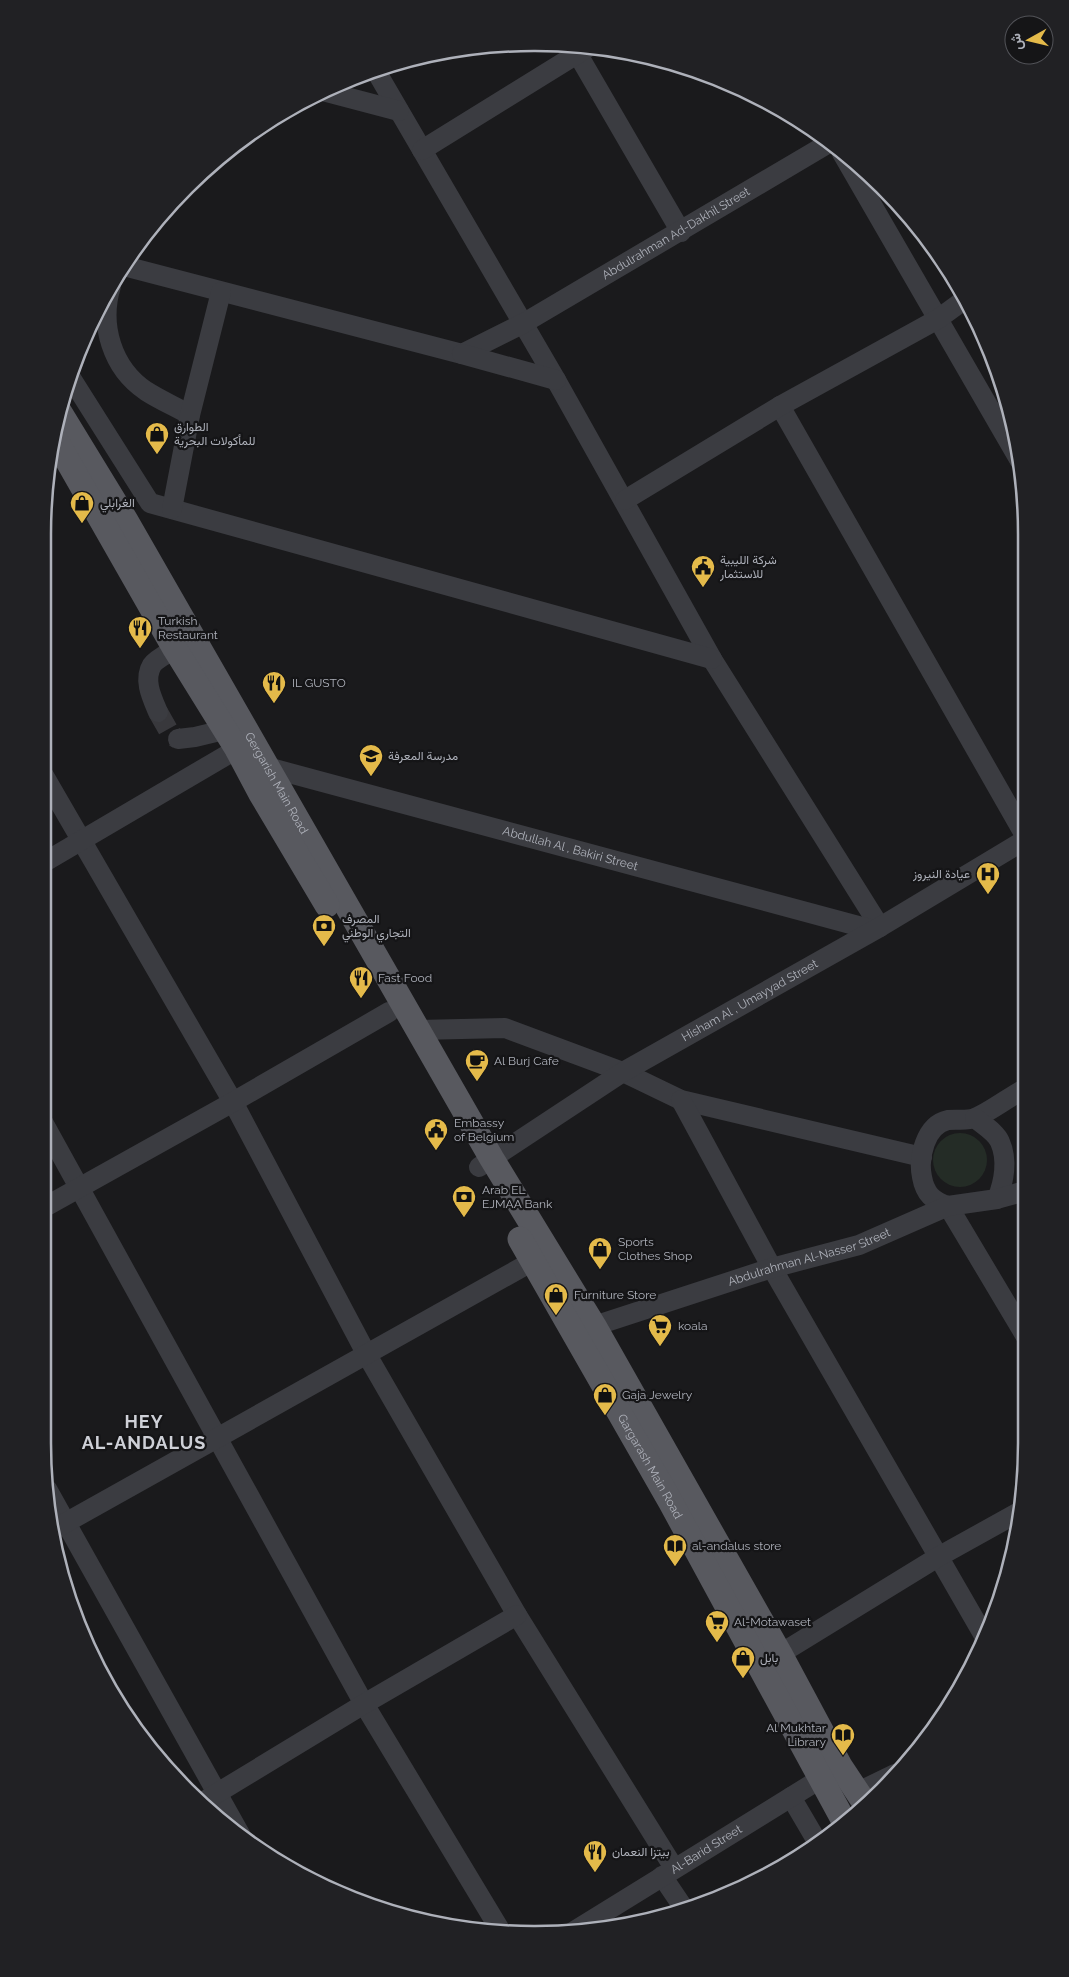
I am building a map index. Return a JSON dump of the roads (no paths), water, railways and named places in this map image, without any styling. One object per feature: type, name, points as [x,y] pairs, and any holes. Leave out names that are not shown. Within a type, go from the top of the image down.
[{"type":"main road","name":"Gergarish Main Road","points":[[65,423],[116,524],[175,649],[231,739],[261,794],[389,1012],[485,1163]]},
{"type":"main road","name":"Gergarish Main Road","points":[[59,448],[116,524],[267,766],[418,1030],[485,1163]]},
{"type":"main road","name":"Gargarash Main Road","points":[[485,1163],[533,1261],[670,1501],[841,1816]]},
{"type":"main road","name":"Gargarash Main Road","points":[[485,1163],[594,1326],[780,1654],[840,1766],[861,1798]]},
{"type":"street","points":[[422,150],[574,53]]},
{"type":"street","points":[[583,54],[681,232]]},
{"type":"street","points":[[379,77],[524,323],[625,500],[712,659],[876,928]]},
{"type":"street","points":[[336,94],[398,111]]},
{"type":"street","name":"Abdulrahman Ad-Dakhil Street","points":[[462,354],[524,323],[824,147]]},
{"type":"street","points":[[852,170],[1008,440]]},
{"type":"street","points":[[132,268],[556,380]]},
{"type":"street","points":[[172,509],[190,414],[221,292]]},
{"type":"street","points":[[625,500],[780,406],[938,319],[959,304]]},
{"type":"street","points":[[107,311],[108,336],[116,358],[128,376],[146,391],[190,414]]},
{"type":"street","points":[[75,385],[150,503],[712,659]]},
{"type":"street","points":[[780,406],[1018,822]]},
{"type":"street","points":[[116,524],[150,503]]},
{"type":"street","points":[[158,712],[148,688],[148,678],[152,665],[175,649]]},
{"type":"street","points":[[178,739],[195,737],[231,739]]},
{"type":"street","points":[[51,858],[231,739]]},
{"type":"street","name":"Abdullah Al , Bakiri Street","points":[[267,766],[876,928]]},
{"type":"street","points":[[51,788],[233,1102],[367,1355],[668,1872],[682,1903]]},
{"type":"street","name":"Hisham Al , Umayyad Street","points":[[485,1163],[623,1072],[1018,845]]},
{"type":"street","points":[[51,1203],[389,1012]]},
{"type":"street","points":[[418,1030],[505,1028],[623,1072],[681,1100],[922,1157]]},
{"type":"street","points":[[1018,1092],[975,1118],[947,1121],[936,1126],[928,1136],[922,1157],[921,1172],[924,1186],[934,1202],[948,1206],[1018,1323]]},
{"type":"street","points":[[681,1100],[772,1268],[980,1629]]},
{"type":"street","points":[[975,1118],[992,1132],[1000,1142],[1003,1156],[1004,1180],[997,1200]]},
{"type":"street","points":[[51,1137],[364,1704],[497,1924]]},
{"type":"street","name":"Abdulrahman Al-Nasser Street","points":[[594,1326],[772,1268],[859,1245],[948,1206],[997,1200],[1018,1193]]},
{"type":"street","points":[[59,1527],[533,1261]]},
{"type":"street","points":[[780,1654],[938,1557],[1012,1516]]},
{"type":"street","points":[[59,1527],[209,1798],[364,1704],[517,1615]]},
{"type":"street","name":"Al-Barid Street","points":[[587,1923],[840,1766]]},
{"type":"street","points":[[791,1797],[814,1836]]},
{"type":"tunnel","points":[[158,712],[171,735],[178,739]]},
{"type":"place","name":"الطوارق للمأكولات البحرية","points":[[157,455]]},
{"type":"place","name":"الغرابلي","points":[[82,524]]},
{"type":"place","name":"شركة الليبية للاستثمار","points":[[703,588]]},
{"type":"place","name":"Turkish Restaurant","points":[[140,649]]},
{"type":"place","name":"IL GUSTO","points":[[274,704]]},
{"type":"place","name":"مدرسة المعرفة","points":[[371,777]]},
{"type":"place","name":"عيادة النيروز","points":[[988,895]]},
{"type":"place","name":"المصرف التجاري الوطني","points":[[324,947]]},
{"type":"place","name":"Fast Food","points":[[361,999]]},
{"type":"place","name":"Al Burj Cafe","points":[[477,1082]]},
{"type":"place","name":"Embassy of Belgium","points":[[436,1151]]},
{"type":"place","name":"Arab EL EJMAA Bank","points":[[464,1218]]},
{"type":"place","name":"Sports Clothes Shop","points":[[600,1270]]},
{"type":"place","name":"Furniture Store","points":[[556,1316]]},
{"type":"place","name":"koala","points":[[660,1347]]},
{"type":"place","name":"Gaja Jewelry","points":[[605,1416]]},
{"type":"place","name":"al-andalus store","points":[[675,1567]]},
{"type":"place","name":"Al-Motawaset","points":[[717,1643]]},
{"type":"place","name":"بابل","points":[[743,1679]]},
{"type":"place","name":"Al Mukhtar Library","points":[[843,1756]]},
{"type":"place","name":"بيتزا النعمان","points":[[595,1873]]},
{"type":"district","name":"HEY AL-ANDALUS","points":[[144,1431]]}]
